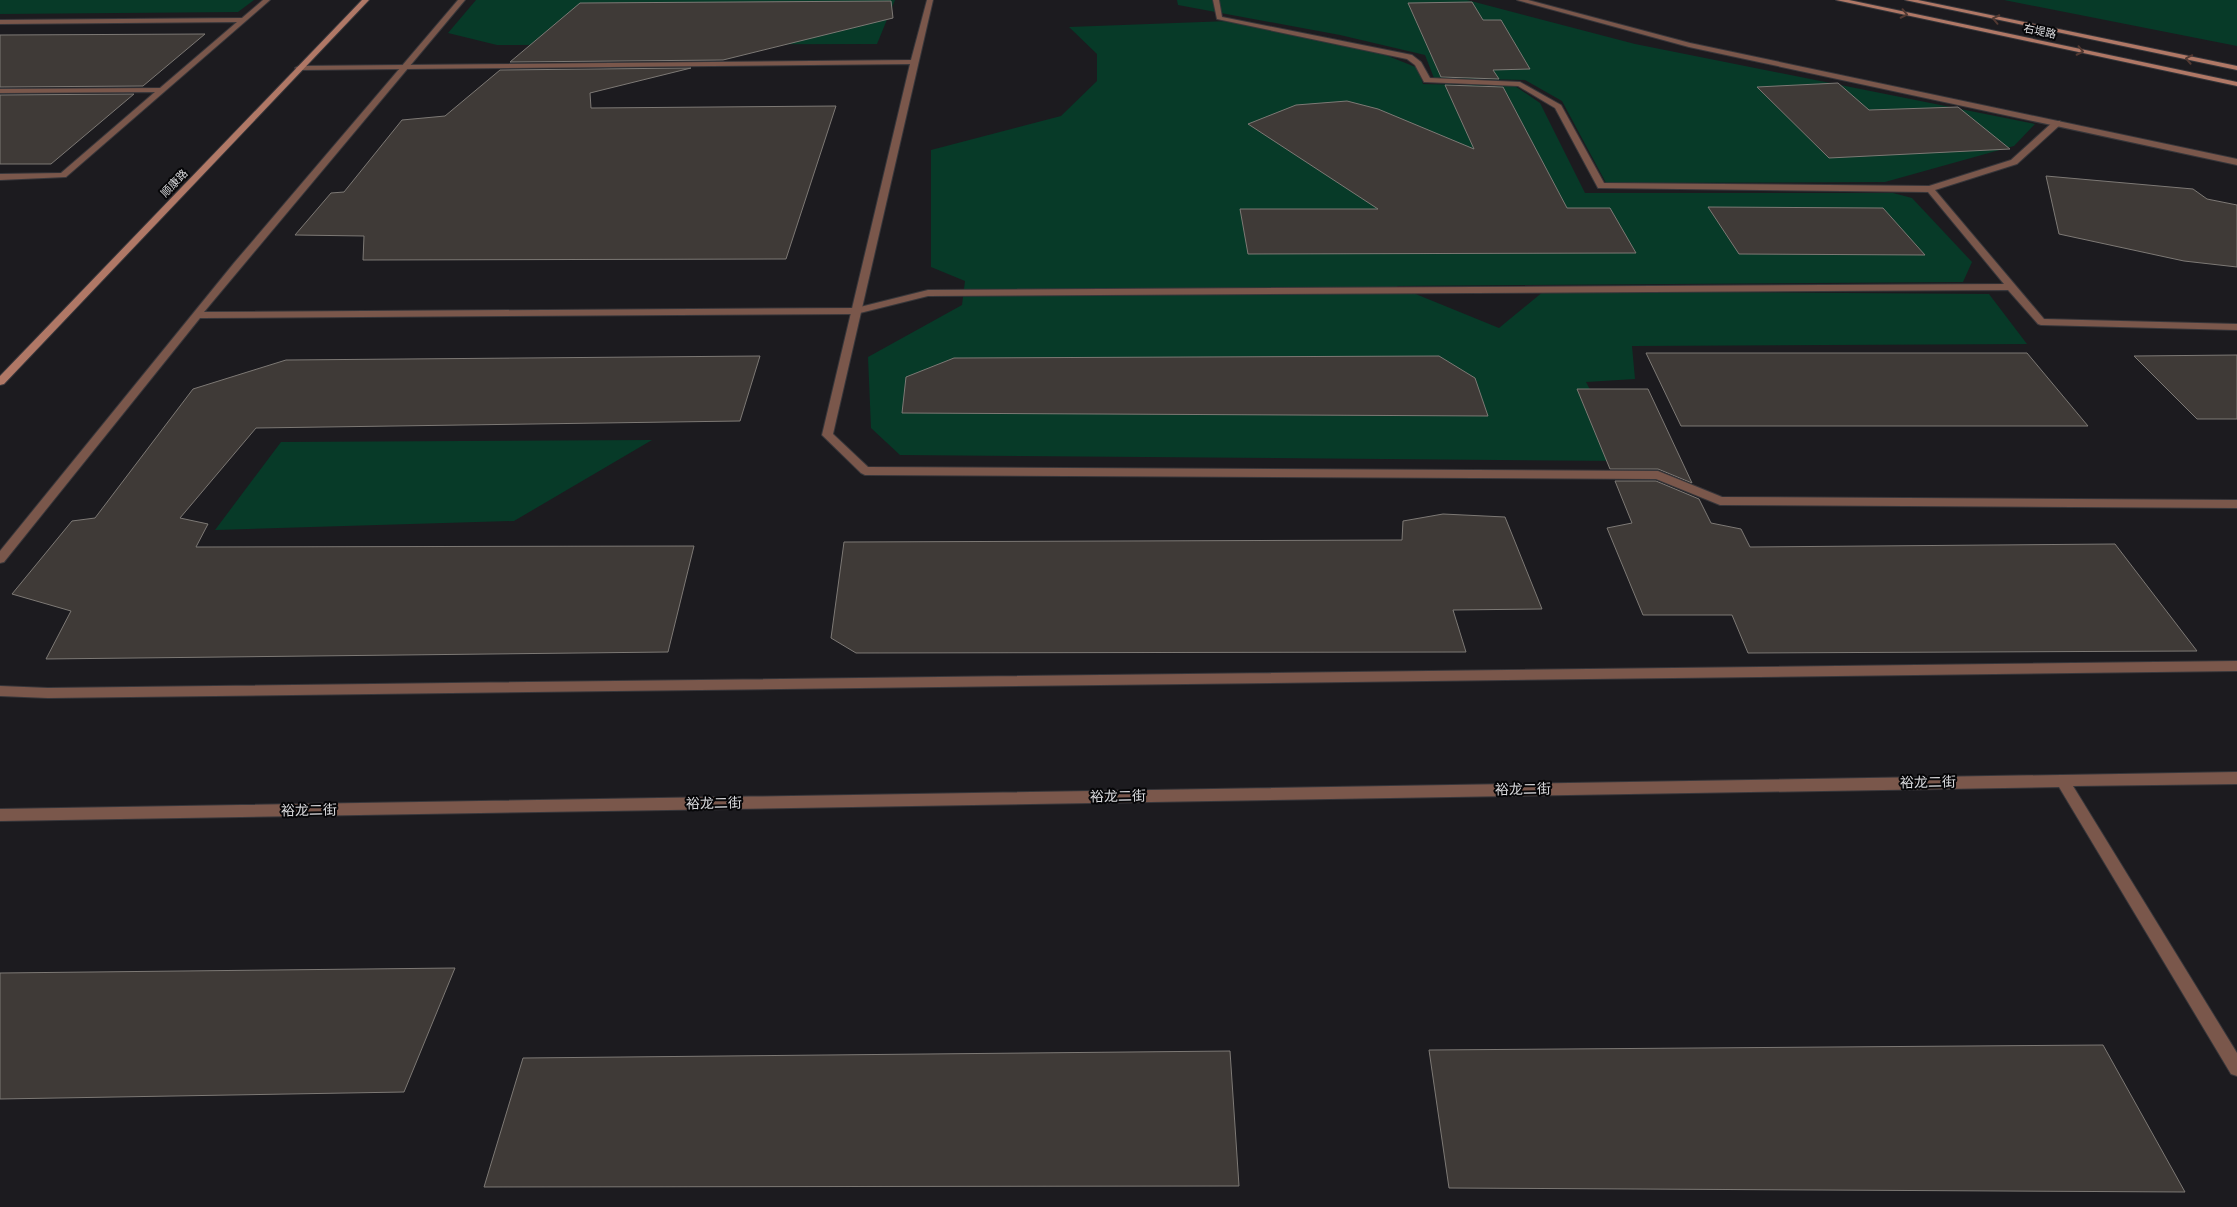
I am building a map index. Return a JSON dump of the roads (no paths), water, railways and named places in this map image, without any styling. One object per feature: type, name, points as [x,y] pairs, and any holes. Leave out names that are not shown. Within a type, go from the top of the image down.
[{"type":"street","points":[[0,176],[63,175],[267,0]]},
{"type":"street","name":"顺康路","points":[[0,382],[366,0]]},
{"type":"street","points":[[0,559],[196,315],[462,0]]},
{"type":"street","points":[[930,0],[827,435],[865,472],[1658,475],[1720,501],[2237,504]]},
{"type":"street","points":[[1216,0],[1219,18],[1409,57],[1418,64],[1427,80],[1520,84],[1558,107],[1601,186],[1930,189],[2014,162],[2057,123]]},
{"type":"street","points":[[1520,0],[1688,45],[2237,162]]},
{"type":"street","name":"右堤路","points":[[1839,0],[2237,84]]},
{"type":"street","name":"右堤路","points":[[1908,0],[2237,68]]},
{"type":"street","points":[[0,22],[243,20]]},
{"type":"street","points":[[299,68],[914,62]]},
{"type":"street","points":[[0,91],[162,90]]},
{"type":"street","points":[[1930,189],[2041,322],[2237,327]]},
{"type":"street","points":[[196,315],[856,311],[928,293],[2011,286]]},
{"type":"street","points":[[0,692],[48,693],[2237,666]]},
{"type":"street","name":"裕龙二街","points":[[0,815],[2237,778]]},
{"type":"street","points":[[2062,780],[2237,1068]]}]
